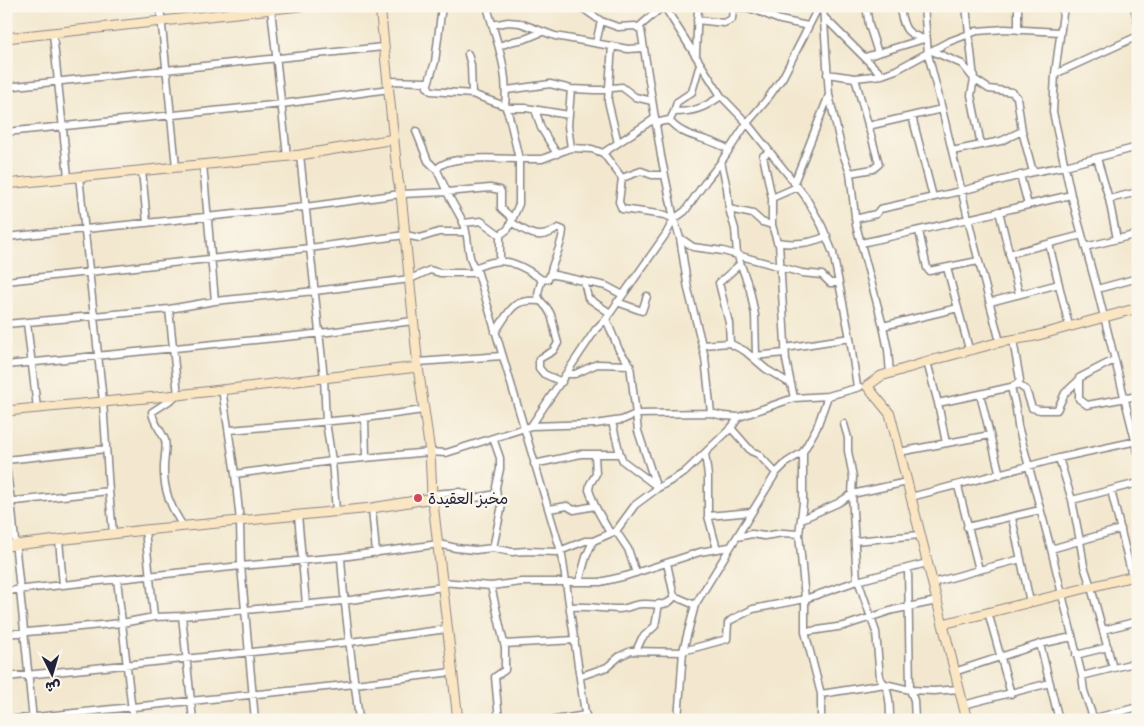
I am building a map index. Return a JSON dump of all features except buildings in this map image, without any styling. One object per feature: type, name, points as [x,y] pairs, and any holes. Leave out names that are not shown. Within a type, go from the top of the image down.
[{"type":"street","points":[[160,6],[176,167]]},
{"type":"street","points":[[6,38],[53,34],[233,9],[271,9],[300,6]]},
{"type":"street","points":[[380,6],[458,720]]},
{"type":"street","points":[[427,87],[435,62],[442,6]]},
{"type":"street","points":[[487,6],[504,64],[507,90],[505,106],[516,140],[519,159],[519,204],[508,229],[500,235]]},
{"type":"street","points":[[569,6],[585,8],[601,21],[618,27],[638,27],[664,6],[721,96],[747,122],[814,210],[828,236],[833,253],[862,387],[890,414],[967,720]]},
{"type":"street","points":[[696,55],[698,6]]},
{"type":"street","points":[[866,6],[869,25],[878,53]]},
{"type":"street","points":[[899,6],[907,32],[926,40]]},
{"type":"street","points":[[924,6],[926,40],[978,261],[1000,342]]},
{"type":"street","points":[[966,6],[974,79],[971,95],[981,145]]},
{"type":"street","points":[[1018,6],[1018,30]]},
{"type":"street","points":[[1064,6],[1055,74],[1053,112],[1071,195],[1138,452]]},
{"type":"street","points":[[1134,6],[1137,20]]},
{"type":"street","points":[[697,20],[724,23],[732,19],[734,9],[737,7],[770,14],[778,19],[808,26]]},
{"type":"street","points":[[818,7],[824,17],[882,75]]},
{"type":"street","points":[[531,426],[596,329],[608,316],[666,234],[674,218],[685,211],[722,162],[747,122],[766,102],[783,77],[818,7]]},
{"type":"street","points":[[271,9],[287,156]]},
{"type":"street","points":[[824,17],[829,95],[842,151],[850,173],[855,218],[883,326],[890,374]]},
{"type":"street","points":[[596,43],[601,21]]},
{"type":"street","points":[[492,25],[508,22],[520,23],[555,36],[628,49],[644,48]]},
{"type":"street","points":[[638,27],[641,30],[655,121],[674,218],[680,238],[688,289],[705,358],[711,413]]},
{"type":"street","points":[[827,74],[855,78],[882,75],[896,70],[948,42],[968,34],[990,30],[1060,32]]},
{"type":"street","points":[[499,46],[525,40],[542,32]]},
{"type":"street","points":[[53,34],[68,178]]},
{"type":"street","points":[[1055,74],[1138,36]]},
{"type":"street","points":[[865,57],[926,40]]},
{"type":"street","points":[[6,87],[167,71],[383,46]]},
{"type":"street","points":[[612,46],[608,101],[618,144]]},
{"type":"street","points":[[930,52],[962,64],[974,79],[989,89],[1012,92],[1017,97],[1022,131],[1033,172]]},
{"type":"street","points":[[468,54],[471,66],[472,94]]},
{"type":"street","points":[[670,120],[677,102],[692,92],[700,64]]},
{"type":"street","points":[[850,173],[873,169],[879,164],[855,78]]},
{"type":"street","points":[[6,132],[282,104],[389,85],[425,82],[431,91],[472,94],[509,108],[535,109],[569,115]]},
{"type":"street","points":[[507,90],[550,84],[571,89],[608,90],[622,87],[635,97],[652,100]]},
{"type":"street","points":[[571,89],[568,126],[571,148]]},
{"type":"street","points":[[772,198],[796,185],[829,95]]},
{"type":"street","points":[[674,112],[689,112],[721,96]]},
{"type":"street","points":[[868,126],[942,108]]},
{"type":"street","points":[[535,109],[541,128],[557,154]]},
{"type":"street","points":[[912,116],[933,197]]},
{"type":"street","points":[[670,120],[672,125],[683,133],[723,146],[729,150]]},
{"type":"street","points":[[603,153],[655,121],[670,120]]},
{"type":"street","points":[[416,131],[428,161],[438,170],[463,223],[468,249],[561,550],[568,582],[586,717],[555,720]]},
{"type":"street","points":[[952,150],[1009,138],[1022,131]]},
{"type":"street","points":[[6,184],[300,155],[394,139]]},
{"type":"street","points":[[855,218],[876,214],[880,209],[1138,147]]},
{"type":"street","points":[[438,170],[439,166],[443,163],[460,159],[542,159],[571,148],[592,149],[603,153],[622,178],[619,202],[622,209],[674,218]]},
{"type":"street","points":[[769,152],[763,156],[772,198],[772,225],[776,240],[779,243],[785,351],[794,398]]},
{"type":"street","points":[[300,155],[336,511]]},
{"type":"street","points":[[1097,158],[1109,199],[1117,240]]},
{"type":"street","points":[[722,162],[735,230],[736,254],[750,290],[755,315],[754,356]]},
{"type":"street","points":[[203,164],[215,301]]},
{"type":"street","points":[[142,170],[147,223]]},
{"type":"street","points":[[622,178],[642,171],[652,175],[665,174]]},
{"type":"street","points":[[1020,175],[1028,205]]},
{"type":"street","points":[[79,176],[103,401],[113,533]]},
{"type":"street","points":[[6,237],[305,207],[401,194],[490,188],[498,189],[501,192],[501,208],[512,220],[532,234],[546,235],[558,228],[563,230],[562,242],[548,279],[542,280],[523,267],[500,261],[493,262],[476,271],[440,273],[430,270],[410,279],[215,301],[169,309],[6,324]]},
{"type":"street","points":[[1109,199],[1138,192]]},
{"type":"street","points":[[862,243],[1071,195]]},
{"type":"street","points":[[730,209],[753,214],[762,222],[772,225]]},
{"type":"street","points":[[999,211],[1019,294]]},
{"type":"street","points":[[463,223],[481,221],[500,235]]},
{"type":"street","points":[[919,231],[927,268],[932,272],[978,261]]},
{"type":"street","points":[[6,281],[310,248],[405,235],[420,238],[438,232],[466,232]]},
{"type":"street","points":[[1086,247],[1138,234]]},
{"type":"street","points":[[500,235],[500,261]]},
{"type":"street","points":[[1009,254],[1082,235]]},
{"type":"street","points":[[779,243],[813,242],[828,236]]},
{"type":"street","points":[[680,238],[694,246],[736,254],[802,273],[822,275],[830,283],[839,283]]},
{"type":"street","points":[[1049,244],[1069,326]]},
{"type":"street","points":[[730,343],[729,323],[719,283],[740,264]]},
{"type":"street","points":[[947,268],[969,349]]},
{"type":"street","points":[[550,275],[606,286],[623,294]]},
{"type":"street","points":[[1097,289],[1138,278]]},
{"type":"street","points":[[542,280],[538,290],[539,301],[550,314],[558,343],[553,351],[539,359],[539,368],[544,374],[562,382]]},
{"type":"street","points":[[584,281],[588,298],[608,316],[619,350],[630,364],[638,432],[657,487]]},
{"type":"street","points":[[990,302],[1059,284]]},
{"type":"street","points":[[617,302],[642,311],[647,296]]},
{"type":"street","points":[[495,332],[509,309],[523,301],[539,301]]},
{"type":"street","points":[[883,326],[958,308]]},
{"type":"street","points":[[236,474],[332,461],[430,452],[449,453],[531,426],[595,424],[622,420],[636,414],[711,413],[723,416],[739,416],[794,398],[828,396],[862,387],[881,376],[969,349],[1013,340],[1138,308]]},
{"type":"street","points":[[169,309],[178,395]]},
{"type":"street","points":[[6,365],[318,333],[413,321]]},
{"type":"street","points":[[27,323],[37,408]]},
{"type":"street","points":[[754,356],[850,338]]},
{"type":"street","points":[[1013,340],[1020,380],[1014,386],[1018,426],[1063,594],[1092,719],[1138,707]]},
{"type":"street","points":[[702,345],[730,343],[754,356],[766,369],[791,384]]},
{"type":"street","points":[[6,411],[178,395],[502,356]]},
{"type":"street","points":[[938,403],[1014,386],[1026,390],[1032,408],[1058,410],[1065,393],[1079,380],[1095,369],[1114,360]]},
{"type":"street","points":[[927,362],[946,443]]},
{"type":"street","points":[[567,374],[575,374],[598,364],[630,364]]},
{"type":"street","points":[[1079,380],[1079,399],[1087,405],[1138,396]]},
{"type":"street","points":[[222,389],[236,474],[241,566],[255,720]]},
{"type":"street","points":[[980,394],[1000,475]]},
{"type":"street","points":[[178,395],[152,412],[153,418],[165,441],[165,489],[174,513],[183,526]]},
{"type":"street","points":[[821,720],[821,694],[805,632],[799,534],[802,519],[803,452],[817,427],[828,396]]},
{"type":"street","points":[[230,430],[365,418],[424,410]]},
{"type":"street","points":[[6,591],[341,557],[439,544],[475,550],[493,548],[512,552],[527,550],[553,552],[585,541],[593,541],[613,532],[635,505],[657,487],[684,473],[731,428],[739,416]]},
{"type":"street","points":[[365,418],[366,458]]},
{"type":"street","points":[[612,422],[623,461],[657,487]]},
{"type":"street","points":[[844,424],[848,438],[848,451],[853,477],[852,494],[857,581],[876,632],[880,678],[885,684],[890,720]]},
{"type":"street","points":[[731,428],[751,451],[758,454],[776,472]]},
{"type":"street","points":[[899,452],[990,435]]},
{"type":"street","points":[[493,548],[502,505],[496,494],[500,464],[494,438]]},
{"type":"street","points":[[911,497],[1059,458],[1136,441]]},
{"type":"street","points":[[6,460],[106,449]]},
{"type":"street","points":[[705,452],[708,476],[708,516],[717,549]]},
{"type":"street","points":[[678,720],[683,651],[695,605],[776,472],[803,452]]},
{"type":"street","points":[[595,454],[596,474],[589,487],[595,506],[613,532],[628,549],[636,573]]},
{"type":"street","points":[[534,464],[572,456],[620,454]]},
{"type":"street","points":[[1059,458],[1072,500],[1084,566],[1092,587],[1113,668]]},
{"type":"street","points":[[6,467],[11,546],[20,590],[33,719]]},
{"type":"street","points":[[802,519],[838,503],[852,494],[907,482]]},
{"type":"street","points":[[1072,500],[1138,483]]},
{"type":"street","points":[[958,486],[979,570]]},
{"type":"street","points":[[942,624],[1135,576],[1120,529],[1111,490]]},
{"type":"street","points":[[9,501],[109,491]]},
{"type":"street","points":[[11,546],[113,533],[372,508],[461,492],[475,498],[496,494]]},
{"type":"street","points":[[549,509],[564,506],[574,510],[595,506]]},
{"type":"street","points":[[372,508],[376,553]]},
{"type":"street","points":[[967,527],[1040,510]]},
{"type":"street","points":[[708,516],[752,512]]},
{"type":"street","points":[[298,514],[306,604]]},
{"type":"street","points":[[1012,518],[1030,602]]},
{"type":"street","points":[[1051,550],[1120,529]]},
{"type":"street","points":[[146,530],[154,617]]},
{"type":"street","points":[[738,537],[752,534],[764,536],[783,533],[799,534]]},
{"type":"street","points":[[855,541],[920,535]]},
{"type":"street","points":[[59,540],[63,585]]},
{"type":"street","points":[[579,582],[593,541]]},
{"type":"street","points":[[6,634],[122,623],[154,617],[343,601],[442,584],[491,586],[521,582],[600,582],[614,580],[700,552],[729,547]]},
{"type":"street","points":[[341,557],[343,601],[359,720]]},
{"type":"street","points":[[932,583],[1021,560]]},
{"type":"street","points":[[571,607],[590,606],[619,609],[642,604],[670,602],[674,596],[667,563]]},
{"type":"street","points":[[581,676],[602,669],[624,654],[636,651],[683,651],[727,639],[728,623],[749,610],[804,599],[857,581],[927,563]]},
{"type":"street","points":[[908,568],[910,690],[914,700],[915,720]]},
{"type":"street","points":[[117,580],[132,720]]},
{"type":"street","points":[[491,586],[504,644],[504,672],[495,677],[499,720]]},
{"type":"street","points":[[674,596],[695,605]]},
{"type":"street","points":[[805,632],[844,626],[893,610],[937,601]]},
{"type":"street","points":[[636,651],[642,638],[654,626],[660,604]]},
{"type":"street","points":[[988,612],[1011,694]]},
{"type":"street","points":[[182,616],[194,720]]},
{"type":"street","points":[[1103,630],[1138,621]]},
{"type":"street","points":[[6,677],[350,642],[447,629]]},
{"type":"street","points":[[954,672],[1040,644],[1072,637]]},
{"type":"street","points":[[504,644],[576,640]]},
{"type":"street","points":[[1040,644],[1059,720]]},
{"type":"street","points":[[1076,655],[1108,647]]},
{"type":"street","points":[[1082,676],[1138,662]]},
{"type":"street","points":[[7,720],[33,719],[452,672]]},
{"type":"street","points":[[821,694],[885,684],[910,690],[959,689]]},
{"type":"street","points":[[963,705],[1050,684]]},
{"type":"street","points":[[1126,711],[1128,720]]},
{"type":"place","name":"مخبز العقيدة","points":[[418,498]]}]
